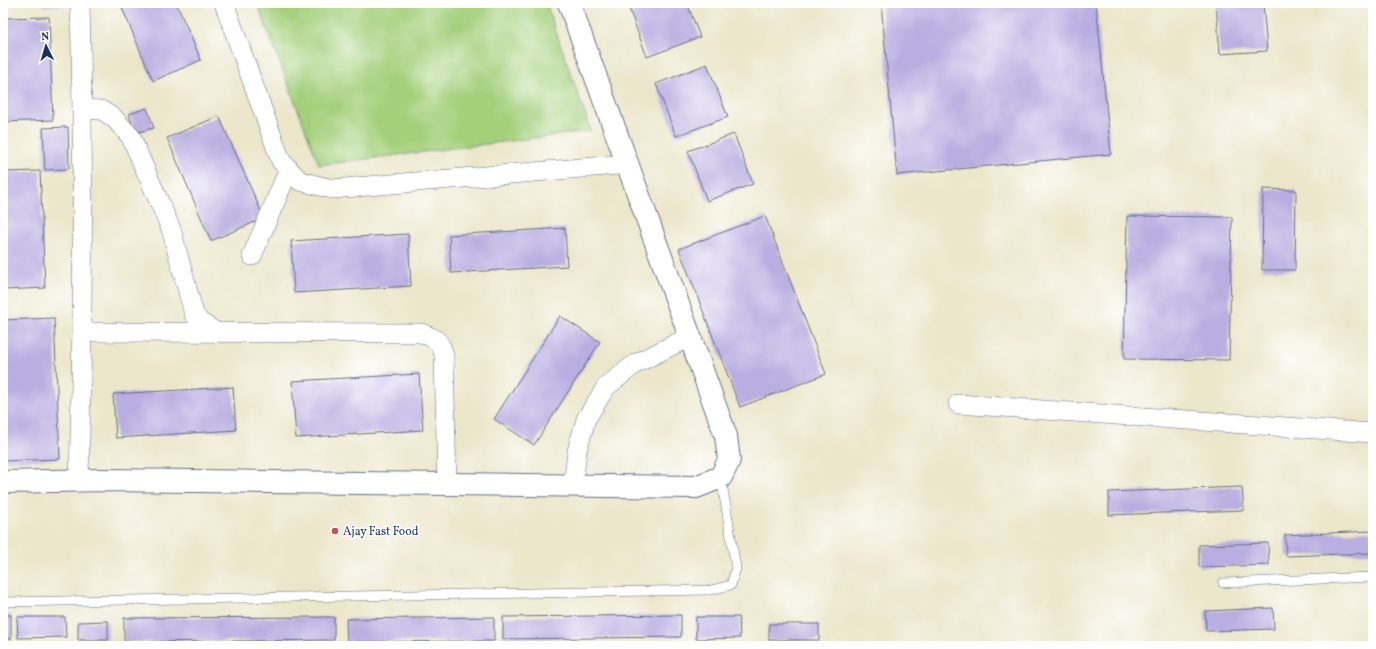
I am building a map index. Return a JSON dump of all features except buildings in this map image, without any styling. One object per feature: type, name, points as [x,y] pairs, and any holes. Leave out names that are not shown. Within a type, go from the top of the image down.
[{"type":"street","points":[[79,481],[82,332],[82,108],[80,3]]},
{"type":"street","points":[[224,3],[281,161],[300,180],[332,189],[629,164]]},
{"type":"street","points":[[3,482],[79,481],[696,487],[721,477],[729,460],[726,436],[629,164],[569,3]]},
{"type":"street","points":[[82,108],[101,110],[114,118],[131,137],[171,229],[194,314],[200,322],[216,332]]},
{"type":"street","points":[[252,256],[289,169]]},
{"type":"street","points":[[82,332],[421,333],[433,338],[441,345],[444,355],[447,484]]},
{"type":"street","points":[[573,486],[577,451],[586,419],[606,387],[635,364],[691,336]]},
{"type":"street","points":[[958,404],[1373,433]]},
{"type":"lane","points":[[3,602],[711,590],[731,584],[736,568],[721,477]]},
{"type":"lane","points":[[1223,583],[1373,577]]},
{"type":"green space","points":[[257,3],[546,3],[591,131],[319,165]]},
{"type":"place","name":"Ajay Fast Food","points":[[335,531]]}]
